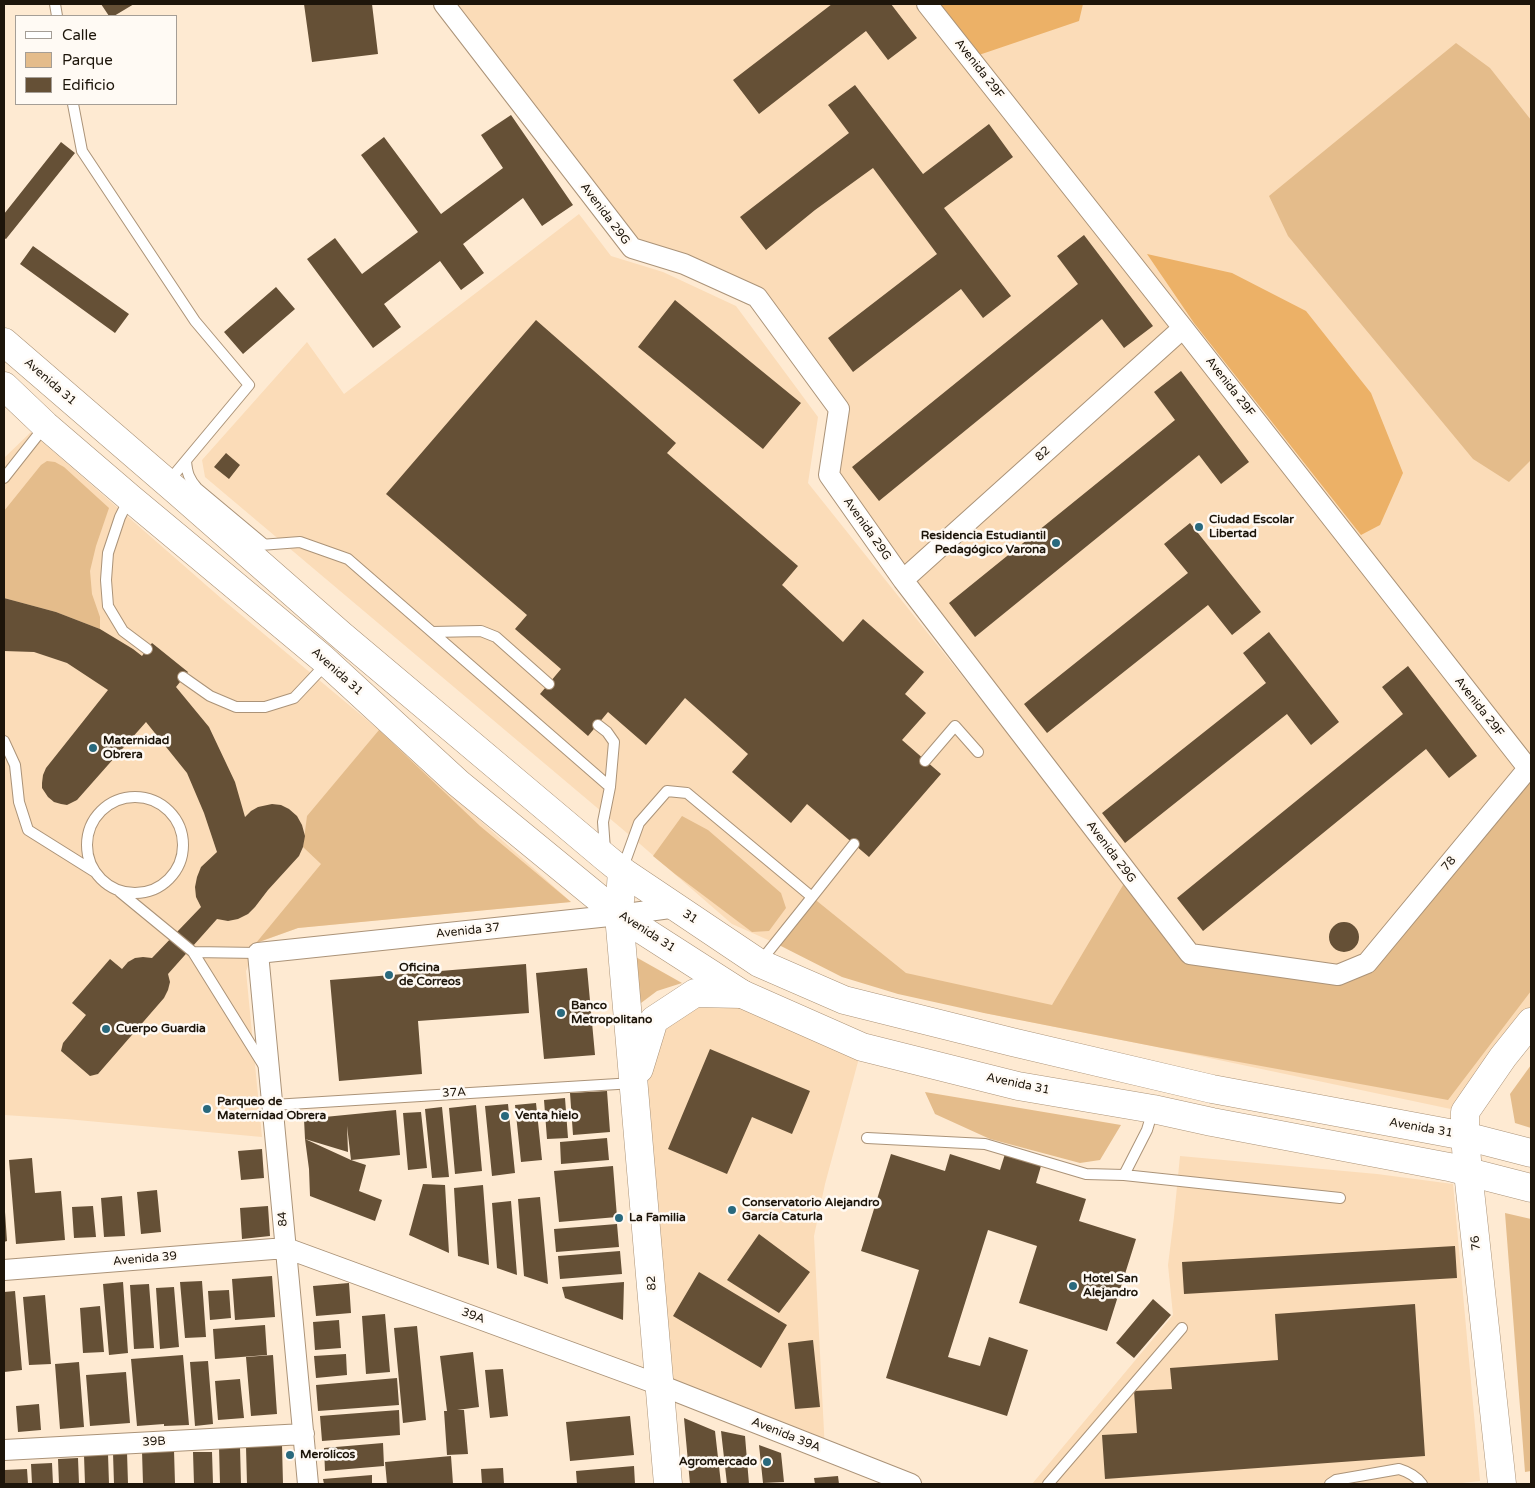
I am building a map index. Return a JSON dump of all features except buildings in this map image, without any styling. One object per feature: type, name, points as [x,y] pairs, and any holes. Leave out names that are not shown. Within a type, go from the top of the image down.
[{"type":"main road","name":"Avenida 31","points":[[4,342],[168,483],[252,545],[341,635],[614,864]]},
{"type":"main road","name":"Avenida 31","points":[[4,386],[130,498],[327,663],[458,783],[619,915],[742,994],[862,1047],[1018,1086],[1153,1109],[1459,1170],[1531,1188]]},
{"type":"main road","name":"31","points":[[614,864],[759,963]]},
{"type":"main road","name":"82","points":[[614,864],[635,1083],[668,1484]]},
{"type":"main road","name":"Avenida 31","points":[[759,963],[844,1000],[1003,1040],[1212,1089],[1465,1136],[1531,1153]]},
{"type":"main road","name":"82","points":[[635,1083],[654,1020],[695,993],[742,994]]},
{"type":"main road","name":"76","points":[[1502,1484],[1459,1170],[1465,1136],[1465,1112],[1503,1057],[1531,1022]]},
{"type":"street","name":"Avenida 29G","points":[[444,4],[632,248],[684,264],[757,297],[840,409],[829,475],[903,580],[1190,954],[1338,974],[1367,963]]},
{"type":"street","name":"Avenida 29F","points":[[927,4],[1530,769]]},
{"type":"street","name":"82","points":[[903,580],[1184,328]]},
{"type":"street","name":"78","points":[[1367,963],[1530,769]]},
{"type":"street","name":"Avenida 37","points":[[258,953],[677,908]]},
{"type":"street","name":"84","points":[[258,953],[308,1484]]},
{"type":"street","name":"39A","points":[[286,1248],[660,1385]]},
{"type":"street","name":"Avenida 39","points":[[4,1270],[286,1248]]},
{"type":"street","name":"Avenida 39A","points":[[660,1385],[911,1484]]},
{"type":"street","name":"39B","points":[[4,1450],[304,1434]]},
{"type":"lane","points":[[74,105],[82,151],[195,321],[248,386],[168,483]]},
{"type":"lane","points":[[4,478],[46,425]]},
{"type":"lane","points":[[186,460],[189,480],[252,545],[300,542],[348,559],[610,787]]},
{"type":"lane","points":[[130,498],[120,518],[108,553],[106,580],[108,606],[123,631],[147,650]]},
{"type":"lane","points":[[432,632],[481,631],[496,637],[549,684]]},
{"type":"lane","points":[[183,677],[210,696],[236,707],[265,707],[294,698],[327,663]]},
{"type":"lane","points":[[598,725],[607,732],[614,742],[610,787],[603,822],[614,864]]},
{"type":"lane","points":[[926,761],[955,726],[978,752]]},
{"type":"lane","points":[[4,741],[15,765],[19,802],[28,830],[95,872],[105,883],[119,891],[193,952],[270,1075]]},
{"type":"lane","points":[[614,864],[639,823],[667,791],[687,793],[812,896]]},
{"type":"lane","points":[[95,872],[88,858],[86,842],[90,826],[99,812],[111,802],[126,797],[143,797],[158,802],[171,812],[180,825],[184,841],[182,858],[175,872],[164,884],[150,891],[134,894],[119,891]]},
{"type":"lane","points":[[759,963],[854,844]]},
{"type":"lane","points":[[193,952],[258,953]]},
{"type":"lane","name":"37A","points":[[273,1104],[635,1083]]},
{"type":"lane","points":[[1124,1175],[1147,1130],[1153,1109]]},
{"type":"lane","points":[[867,1138],[985,1144],[1086,1174],[1124,1175],[1340,1198]]},
{"type":"lane","points":[[1048,1484],[1182,1328]]},
{"type":"lane","points":[[1330,1484],[1336,1480],[1399,1470],[1408,1472],[1422,1484]]},
{"type":"shaded area","name":"Ciudad Escolar Libertad","points":[[444,4],[1531,4],[1531,1023],[1465,1112],[1162,1048],[984,1013],[775,943],[732,924],[205,477],[202,460],[307,342],[344,394],[579,214],[611,256],[663,272],[736,306],[818,417],[808,483],[1188,959],[829,475],[839,409],[757,297],[632,248]]},
{"type":"shaded area","points":[[927,4],[1083,4],[1079,21],[970,58]]},
{"type":"shaded area","points":[[1147,254],[1232,273],[1306,311],[1371,393],[1403,473],[1380,525],[1361,535],[1194,323]]},
{"type":"shaded area","points":[[31,432],[222,599],[379,730],[571,902],[298,928],[257,943],[246,971],[262,1137],[4,1115],[4,458]]},
{"type":"shaded area","name":"Conservatorio Alejandro García Caturla","points":[[695,993],[862,1047],[825,1184],[814,1236],[825,1451],[660,1385],[635,1083],[654,1020]]},
{"type":"shaded area","points":[[1180,1156],[1377,1174],[1453,1184],[1480,1481],[1453,1484],[1032,1484],[1173,1315],[1168,1265]]},
{"type":"green space","points":[[1456,43],[1490,68],[1531,120],[1531,460],[1509,482],[1473,459],[1288,236],[1269,196]]},
{"type":"green space","points":[[47,461],[55,462],[64,467],[109,508],[90,571],[92,594],[100,617],[100,629],[56,612],[4,598],[4,511],[41,465]]},
{"type":"green space","points":[[379,730],[480,826],[571,902],[298,928],[256,943],[321,864],[303,847],[307,816]]},
{"type":"green space","points":[[1531,772],[1531,991],[1448,1100],[1162,1048],[898,994],[842,977],[775,943],[812,897],[906,973],[1052,1005],[1129,875],[1190,954],[1338,975],[1367,963]]},
{"type":"green space","points":[[682,816],[708,830],[781,893],[786,908],[769,931],[752,932],[653,856]]},
{"type":"green space","points":[[634,956],[682,983],[657,991],[637,1006]]},
{"type":"green space","points":[[1531,1065],[1531,1128],[1515,1123],[1510,1094]]},
{"type":"green space","points":[[925,1092],[1121,1125],[1100,1160],[1080,1163],[990,1139],[935,1114]]},
{"type":"green space","points":[[1505,1213],[1531,1219],[1531,1471],[1525,1472]]},
{"type":"place","name":"Ciudad Escolar Libertad","points":[[1199,527]]},
{"type":"place","name":"Residencia Estudiantil Pedagógico Varona","points":[[1056,543]]},
{"type":"place","name":"Maternidad Obrera","points":[[93,748]]},
{"type":"place","name":"Oficina de Correos","points":[[389,975]]},
{"type":"place","name":"Banco Metropolitano","points":[[561,1013]]},
{"type":"place","name":"Cuerpo Guardia","points":[[106,1029]]},
{"type":"place","name":"Parqueo de Maternidad Obrera","points":[[207,1109]]},
{"type":"place","name":"Venta hielo","points":[[505,1116]]},
{"type":"place","name":"Conservatorio Alejandro García Caturla","points":[[732,1210]]},
{"type":"place","name":"La Familia","points":[[619,1218]]},
{"type":"place","name":"Hotel San Alejandro","points":[[1073,1286]]},
{"type":"place","name":"Merolicos","points":[[290,1455]]},
{"type":"place","name":"Agromercado","points":[[767,1462]]}]
